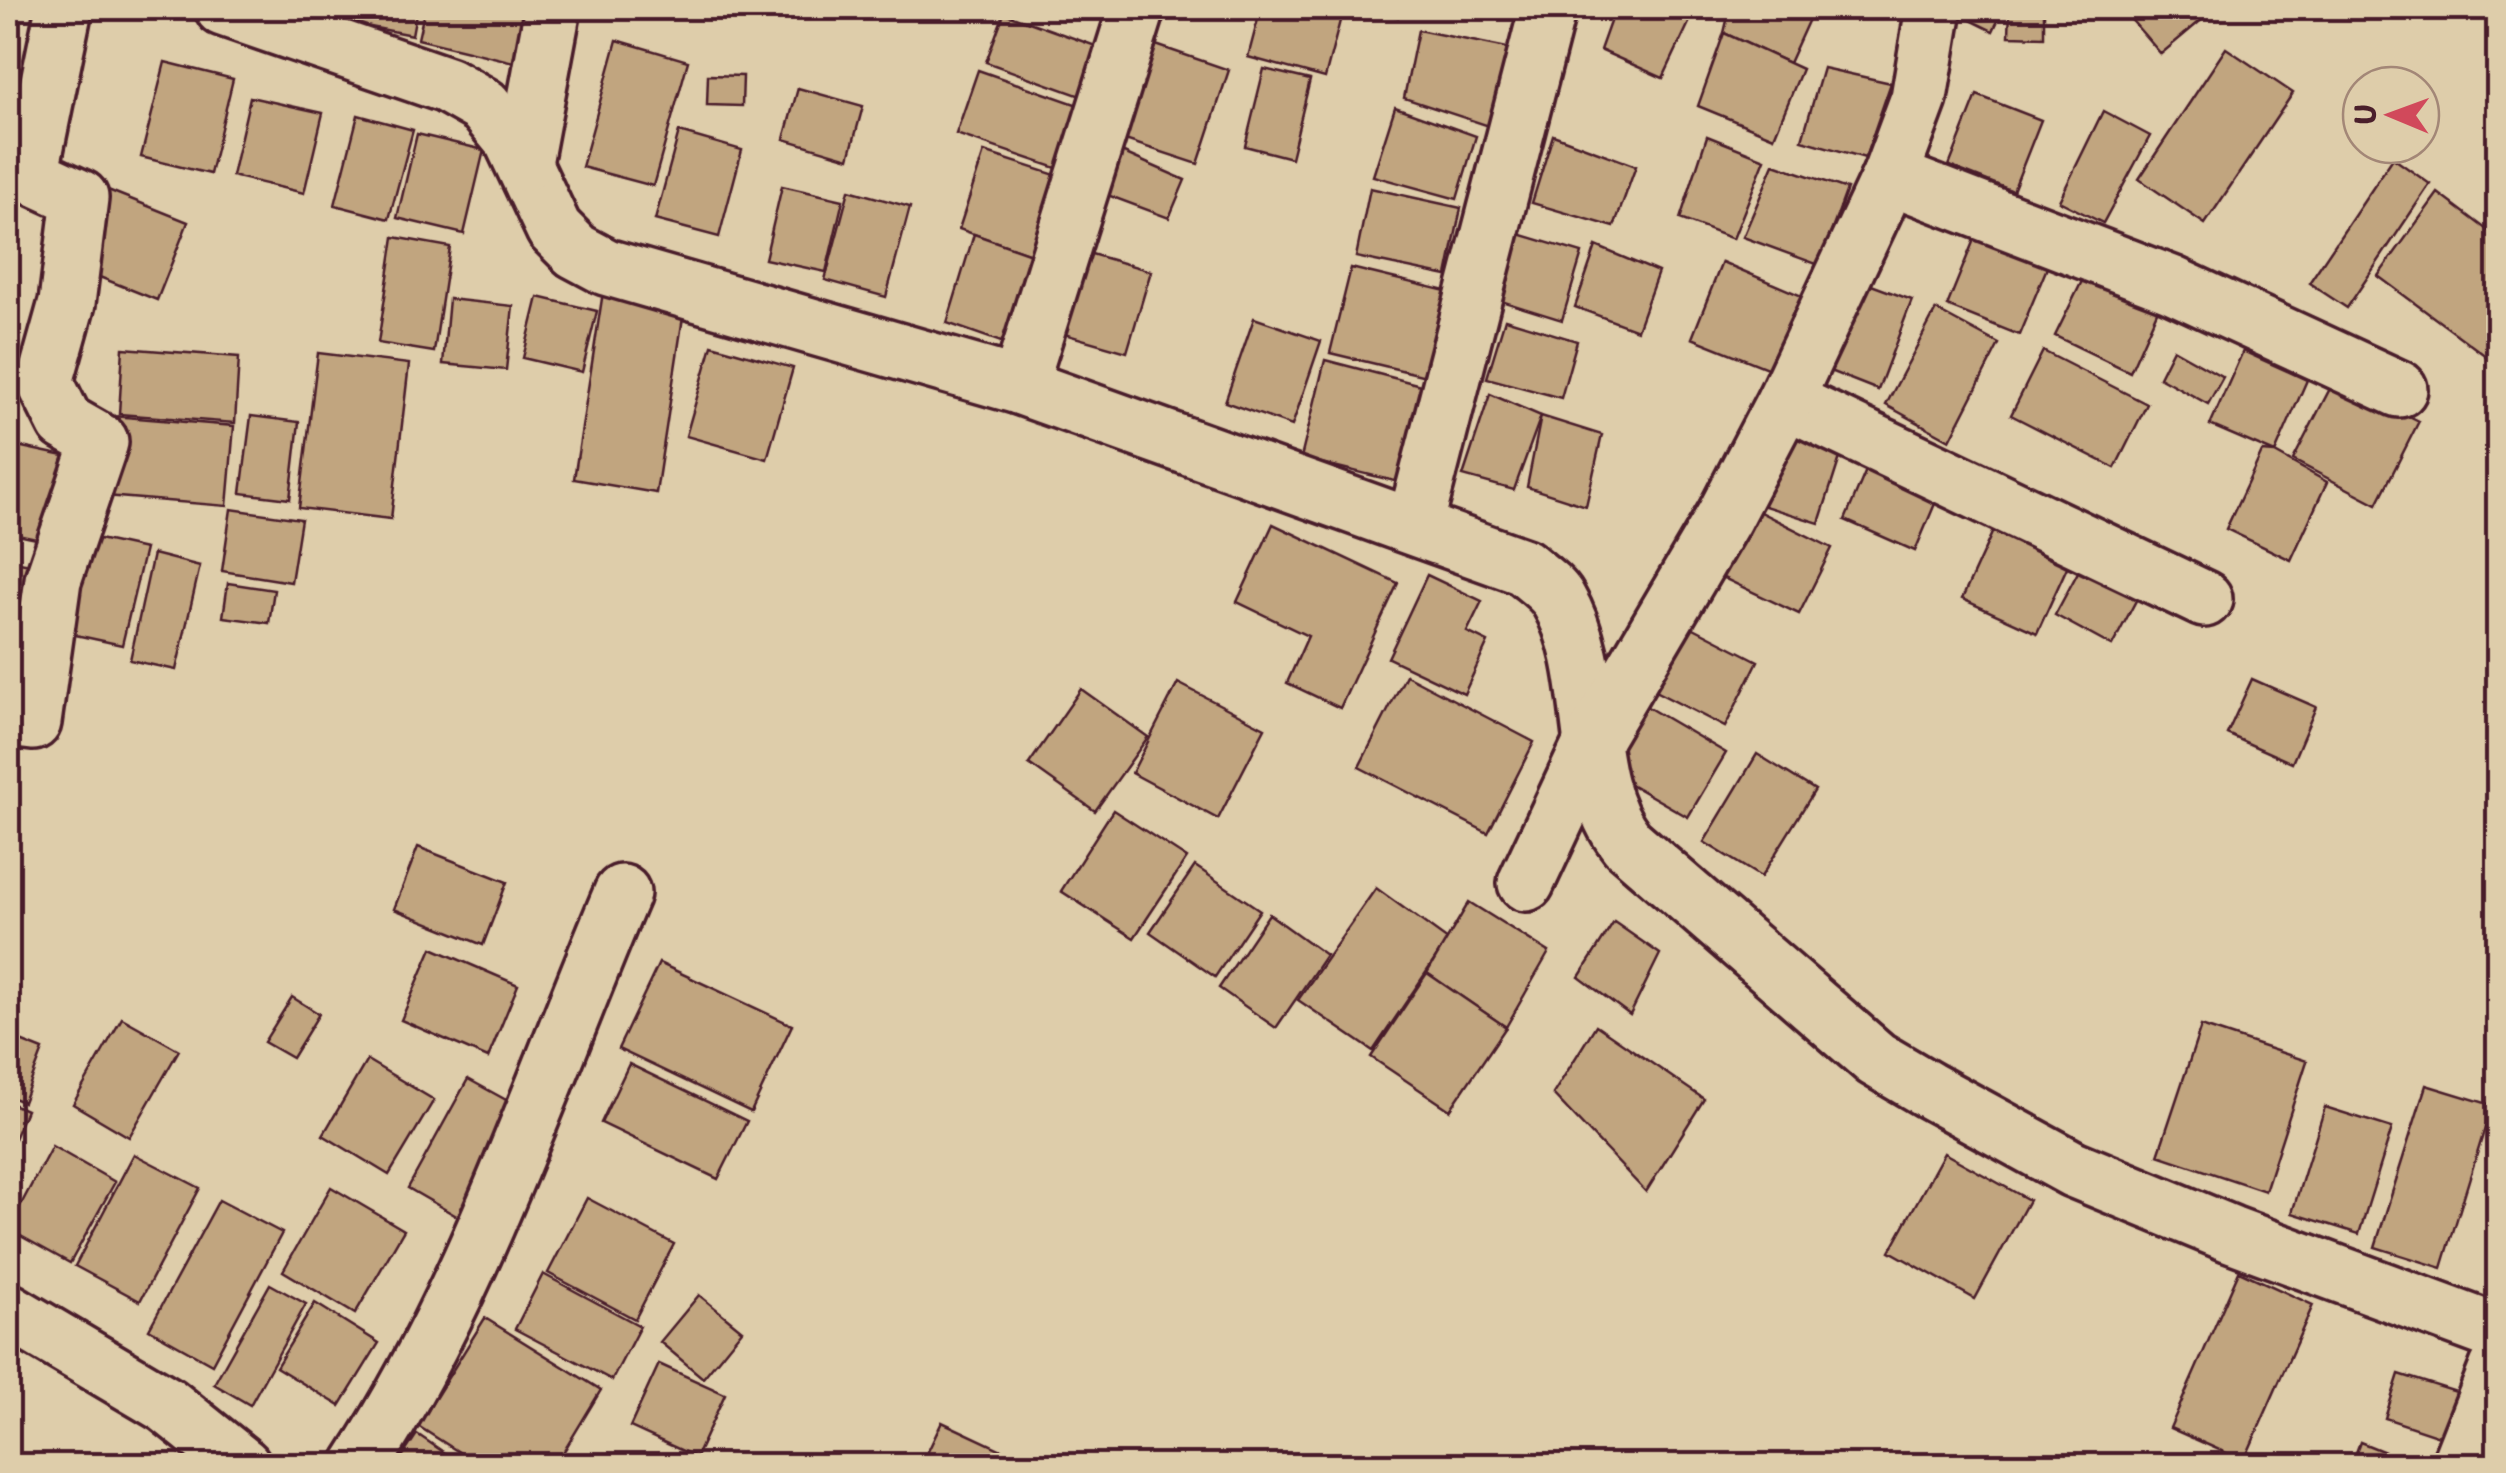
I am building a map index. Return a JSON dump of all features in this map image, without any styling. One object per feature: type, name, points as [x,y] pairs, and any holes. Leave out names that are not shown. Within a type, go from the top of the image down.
[{"type":"street","points":[[8,719],[32,722],[53,580],[100,442],[65,422],[46,382],[66,303],[80,198],[30,175],[64,8]]},
{"type":"street","points":[[223,8],[447,86],[484,106],[512,140],[554,229],[576,251],[606,267],[1020,386],[1524,567],[1558,597],[1579,652],[1601,799],[1610,822],[1627,843],[1876,1058],[2073,1168],[2231,1234],[2498,1334]]},
{"type":"street","points":[[524,163],[553,8]]},
{"type":"street","points":[[1020,386],[1138,8]]},
{"type":"street","points":[[1415,525],[1548,8]]},
{"type":"street","points":[[1526,883],[1594,738],[1724,518],[1785,400],[1890,176],[1918,98],[1934,8]]},
{"type":"street","points":[[1890,176],[2154,277],[2399,389]]},
{"type":"street","points":[[1785,400],[2204,599]]},
{"type":"street","points":[[360,1466],[410,1390],[483,1237],[622,893]]},
{"type":"street","points":[[8,1311],[167,1405],[244,1466]]},
{"type":"street","points":[[2460,1466],[2498,1367]]},
{"type":"building","points":[[336,8],[417,8],[412,35],[334,20]]},
{"type":"building","points":[[425,8],[536,8],[522,64],[418,39]]},
{"type":"building","points":[[1261,8],[1305,8],[1341,17],[1325,78],[1248,57]]},
{"type":"building","points":[[1364,8],[1401,8],[1398,17]]},
{"type":"building","points":[[1615,8],[1696,8],[1663,78],[1600,50]]},
{"type":"building","points":[[1730,8],[1814,8],[1789,63],[1724,33]]},
{"type":"building","points":[[1956,8],[2004,8],[1993,31],[1954,12]]},
{"type":"building","points":[[2010,8],[2044,8],[2044,37],[2009,36]]},
{"type":"building","points":[[2138,8],[2197,8],[2205,17],[2161,54],[2128,16]]},
{"type":"building","points":[[1004,13],[1104,49],[1086,98],[986,62]]},
{"type":"building","points":[[1418,30],[1512,49],[1489,126],[1404,98]]},
{"type":"building","points":[[1724,33],[1802,69],[1774,137],[1698,106]]},
{"type":"building","points":[[617,40],[688,61],[653,186],[582,167]]},
{"type":"building","points":[[1156,45],[1229,70],[1198,164],[1125,140]]},
{"type":"building","points":[[2226,48],[2293,93],[2205,224],[2139,179]]},
{"type":"building","points":[[165,62],[233,79],[210,174],[141,157]]},
{"type":"building","points":[[1823,68],[1891,83],[1865,158],[1802,140]]},
{"type":"building","points":[[1264,69],[1310,80],[1291,158],[1245,146]]},
{"type":"building","points":[[978,70],[1084,107],[1062,170],[956,134]]},
{"type":"building","points":[[708,75],[743,76],[742,106],[707,105]]},
{"type":"building","points":[[798,88],[863,106],[849,158],[784,139]]},
{"type":"building","points":[[1977,95],[2041,120],[2013,191],[1949,166]]},
{"type":"building","points":[[250,97],[323,113],[304,193],[232,176]]},
{"type":"building","points":[[1395,107],[1476,136],[1457,199],[1373,176]]},
{"type":"building","points":[[2103,111],[2150,136],[2103,223],[2059,201]]},
{"type":"building","points":[[358,115],[413,130],[389,219],[335,205]]},
{"type":"building","points":[[679,132],[742,150],[719,237],[655,220]]},
{"type":"building","points":[[417,134],[484,150],[464,234],[397,218]]},
{"type":"building","points":[[1553,135],[1636,166],[1614,227],[1532,203]]},
{"type":"building","points":[[1707,136],[1765,159],[1733,239],[1680,219]]},
{"type":"building","points":[[1117,150],[1185,180],[1169,218],[1102,193]]},
{"type":"building","points":[[984,152],[1074,181],[1048,260],[959,229]]},
{"type":"building","points":[[1774,164],[1847,189],[1819,265],[1743,237]]},
{"type":"building","points":[[2388,165],[2403,165],[2430,184],[2347,308],[2309,283]]},
{"type":"building","points":[[782,186],[843,200],[826,272],[765,259]]},
{"type":"building","points":[[1370,188],[1461,208],[1447,276],[1356,257]]},
{"type":"building","points":[[108,190],[188,222],[157,300],[77,268]]},
{"type":"building","points":[[849,190],[910,207],[886,297],[825,280]]},
{"type":"building","points":[[2438,193],[2498,238],[2498,365],[2378,276]]},
{"type":"building","points":[[1984,215],[2056,246],[2019,335],[1947,306]]},
{"type":"building","points":[[1502,229],[1582,253],[1562,320],[1482,295]]},
{"type":"building","points":[[974,234],[1048,260],[1018,348],[947,323]]},
{"type":"building","points":[[394,237],[450,247],[434,352],[378,343]]},
{"type":"building","points":[[1596,246],[1658,272],[1637,330],[1575,307]]},
{"type":"building","points":[[1081,251],[1151,271],[1127,352],[1057,332]]},
{"type":"building","points":[[1722,262],[1809,299],[1772,370],[1692,338]]},
{"type":"building","points":[[1351,268],[1450,292],[1430,377],[1330,353]]},
{"type":"building","points":[[2085,275],[2158,309],[2130,372],[2055,336]]},
{"type":"building","points":[[1855,279],[1912,300],[1878,390],[1822,368]]},
{"type":"building","points":[[603,292],[685,304],[656,493],[574,479]]},
{"type":"building","points":[[538,297],[597,311],[582,372],[523,358]]},
{"type":"building","points":[[449,299],[513,306],[506,370],[443,364]]},
{"type":"building","points":[[1936,310],[1999,344],[1950,440],[1886,405]]},
{"type":"building","points":[[1254,318],[1321,341],[1292,426],[1225,402]]},
{"type":"building","points":[[1505,319],[1577,341],[1561,398],[1487,378]]},
{"type":"building","points":[[712,345],[793,368],[767,459],[686,436]]},
{"type":"building","points":[[123,348],[239,357],[235,423],[119,414]]},
{"type":"building","points":[[2173,349],[2223,377],[2208,404],[2159,377]]},
{"type":"building","points":[[2043,351],[2147,404],[2115,468],[2011,415]]},
{"type":"building","points":[[2243,351],[2307,380],[2275,453],[2210,425]]},
{"type":"building","points":[[318,353],[409,364],[391,519],[299,508]]},
{"type":"building","points":[[1325,360],[1432,388],[1407,484],[1301,458]]},
{"type":"building","points":[[2335,379],[2419,421],[2377,504],[2293,460]]},
{"type":"building","points":[[1490,394],[1541,416],[1514,490],[1463,476]]},
{"type":"building","points":[[113,416],[234,426],[227,506],[106,496]]},
{"type":"building","points":[[251,416],[299,422],[290,499],[241,493]]},
{"type":"building","points":[[1541,416],[1602,435],[1586,506],[1527,487]]},
{"type":"building","points":[[1781,421],[1845,442],[1819,523],[1755,503]]},
{"type":"building","points":[[8,444],[78,459],[60,544],[8,533]]},
{"type":"building","points":[[2262,452],[2275,453],[2327,482],[2291,560],[2226,529]]},
{"type":"building","points":[[1872,456],[1942,487],[1915,551],[1845,520]]},
{"type":"building","points":[[1752,508],[1832,548],[1799,614],[1719,576]]},
{"type":"building","points":[[231,509],[301,519],[291,582],[222,571]]},
{"type":"building","points":[[1998,520],[2073,554],[2037,633],[1962,599]]},
{"type":"building","points":[[1273,524],[1398,583],[1340,708],[1287,683],[1308,636],[1237,602]]},
{"type":"building","points":[[76,534],[145,549],[122,645],[57,631]]},
{"type":"building","points":[[153,554],[200,566],[176,670],[130,660]]},
{"type":"building","points":[[8,560],[42,566],[35,609],[8,604]]},
{"type":"building","points":[[2084,561],[2141,591],[2112,646],[2055,615]]},
{"type":"building","points":[[1427,575],[1482,601],[1467,632],[1488,642],[1464,694],[1388,658]]},
{"type":"building","points":[[228,583],[274,590],[269,623],[223,617]]},
{"type":"building","points":[[8,622],[21,624],[8,697]]},
{"type":"building","points":[[1684,623],[1758,661],[1725,727],[1651,689]]},
{"type":"building","points":[[1406,675],[1534,742],[1488,833],[1359,767]]},
{"type":"building","points":[[2252,679],[2316,707],[2292,763],[2227,734]]},
{"type":"building","points":[[1178,683],[1265,728],[1218,819],[1132,773]]},
{"type":"building","points":[[1081,689],[1148,737],[1095,811],[1029,764]]},
{"type":"building","points":[[1644,705],[1726,753],[1688,817],[1606,770]]},
{"type":"building","points":[[1757,754],[1815,790],[1761,877],[1704,842]]},
{"type":"building","points":[[1113,810],[1187,858],[1134,938],[1061,891]]},
{"type":"building","points":[[418,847],[507,882],[483,945],[394,909]]},
{"type":"building","points":[[1195,866],[1260,910],[1215,977],[1150,932]]},
{"type":"building","points":[[1376,888],[1448,940],[1373,1051],[1298,1000]]},
{"type":"building","points":[[1469,902],[1549,952],[1506,1027],[1427,973]]},
{"type":"building","points":[[1269,914],[1326,955],[1276,1028],[1219,988]]},
{"type":"building","points":[[1614,922],[1660,954],[1630,1015],[1579,977]]},
{"type":"building","points":[[432,948],[518,985],[488,1058],[401,1020]]},
{"type":"building","points":[[659,963],[792,1025],[751,1112],[618,1049]]},
{"type":"building","points":[[1427,973],[1506,1027],[1450,1110],[1371,1057]]},
{"type":"building","points":[[292,997],[319,1014],[292,1058],[264,1042]]},
{"type":"building","points":[[122,1018],[179,1050],[129,1137],[73,1104]]},
{"type":"building","points":[[1596,1025],[1704,1099],[1646,1192],[1553,1094]]},
{"type":"building","points":[[2201,1026],[2307,1061],[2265,1191],[2158,1155]]},
{"type":"building","points":[[8,1036],[43,1050],[23,1102],[8,1096]]},
{"type":"building","points":[[367,1060],[434,1100],[389,1175],[323,1135]]},
{"type":"building","points":[[629,1064],[747,1121],[718,1179],[601,1123]]},
{"type":"building","points":[[468,1079],[528,1112],[467,1222],[408,1188]]},
{"type":"building","points":[[2426,1085],[2492,1105],[2442,1268],[2375,1247]]},
{"type":"building","points":[[8,1102],[26,1110],[14,1139],[8,1137]]},
{"type":"building","points":[[2325,1107],[2392,1128],[2359,1234],[2292,1213]]},
{"type":"building","points":[[52,1146],[115,1182],[70,1263],[8,1229]]},
{"type":"building","points":[[1944,1153],[2029,1200],[1975,1299],[1890,1251]]},
{"type":"building","points":[[134,1154],[200,1188],[140,1301],[75,1266]]},
{"type":"building","points":[[331,1187],[404,1230],[355,1314],[283,1271]]},
{"type":"building","points":[[587,1198],[674,1244],[635,1319],[548,1273]]},
{"type":"building","points":[[219,1200],[282,1233],[212,1364],[149,1329]]},
{"type":"building","points":[[2239,1271],[2313,1305],[2244,1461],[2170,1428]]},
{"type":"building","points":[[543,1274],[640,1326],[612,1380],[515,1329]]},
{"type":"building","points":[[270,1284],[306,1304],[250,1405],[214,1384]]},
{"type":"building","points":[[699,1295],[742,1330],[703,1378],[660,1342]]},
{"type":"building","points":[[315,1303],[379,1343],[340,1406],[276,1367]]},
{"type":"building","points":[[485,1318],[601,1390],[555,1466],[481,1466],[418,1426]]},
{"type":"building","points":[[659,1364],[725,1394],[696,1457],[630,1427]]},
{"type":"building","points":[[2399,1374],[2466,1395],[2451,1440],[2385,1418]]},
{"type":"building","points":[[942,1422],[1002,1450],[995,1466],[921,1466]]},
{"type":"building","points":[[417,1434],[464,1466],[396,1466]]},
{"type":"building","points":[[2360,1442],[2420,1466],[2351,1466]]}]
